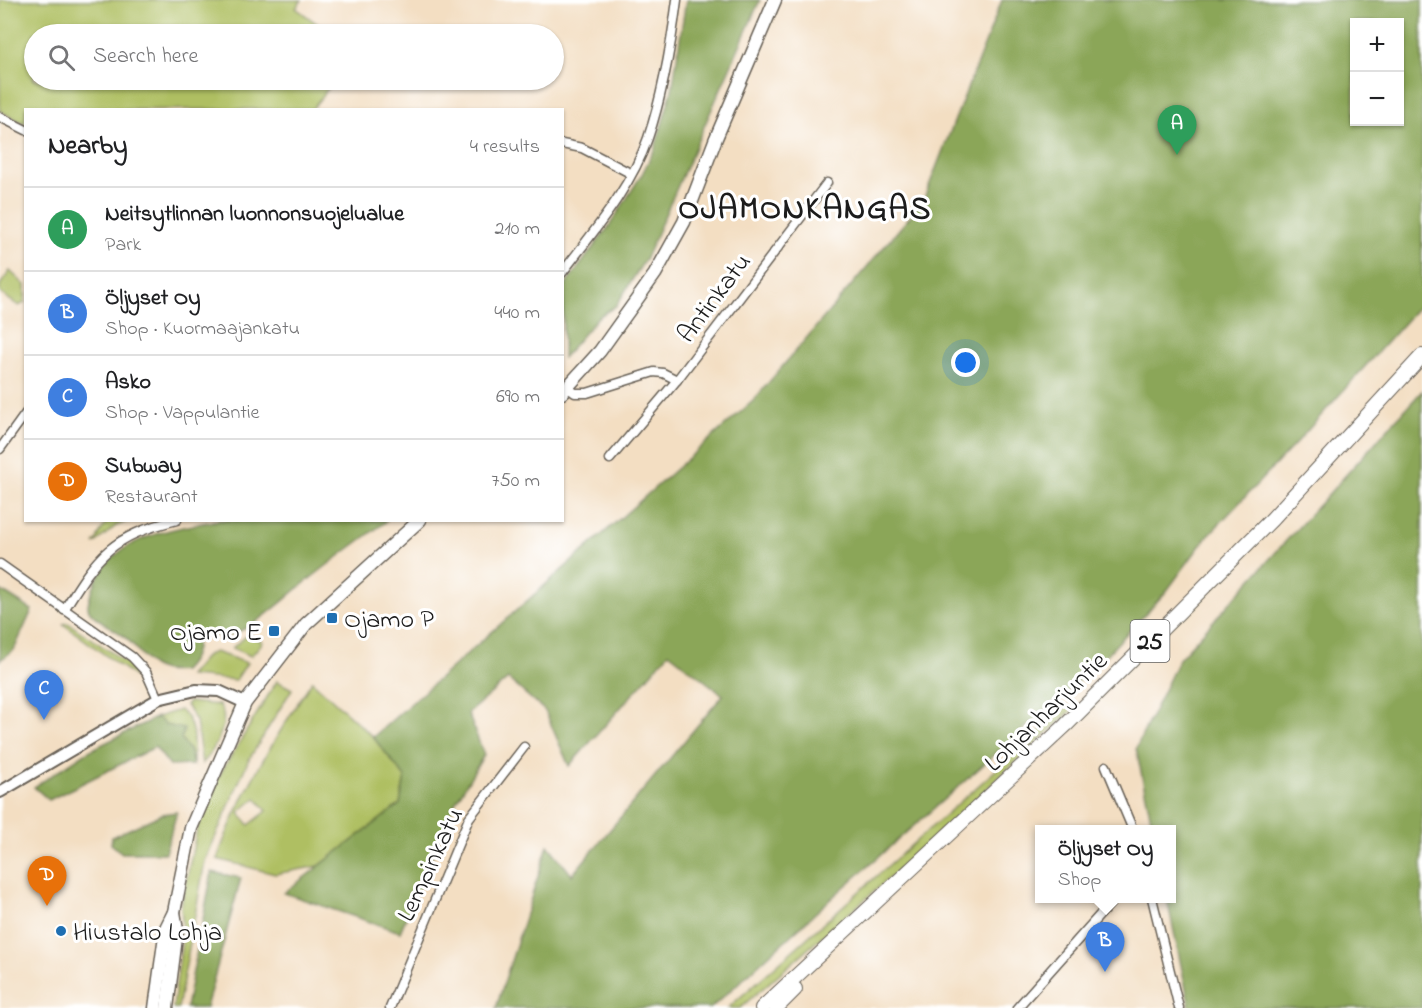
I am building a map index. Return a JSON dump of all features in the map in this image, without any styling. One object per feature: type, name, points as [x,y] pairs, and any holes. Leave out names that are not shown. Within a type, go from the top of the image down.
[{"type":"highway","name":"Lohjanharjuntie","points":[[762,1008],[1066,725],[1272,519],[1422,356]]},
{"type":"highway","points":[[776,1008],[865,913]]},
{"type":"highway","points":[[753,1008],[807,966]]},
{"type":"main road","points":[[565,390],[600,351],[655,274],[684,222],[716,138],[775,0]]},
{"type":"main road","points":[[155,1008],[166,928],[174,912],[191,828],[245,703],[306,624],[418,522]]},
{"type":"main road","points":[[167,1008],[177,930],[174,912]]},
{"type":"street","points":[[564,270],[609,210],[648,140],[671,50],[677,0]]},
{"type":"street","points":[[0,117],[24,129]]},
{"type":"street","points":[[564,144],[582,148],[630,173]]},
{"type":"street","name":"Antinkatu","points":[[610,459],[677,380],[827,183]]},
{"type":"street","name":"Antinkatu","points":[[565,390],[587,393],[654,372],[663,373],[677,380]]},
{"type":"street","points":[[0,449],[24,416]]},
{"type":"street","points":[[64,610],[94,563],[107,549],[136,532],[170,522]]},
{"type":"street","points":[[0,564],[132,657],[146,672],[158,699]]},
{"type":"street","points":[[0,792],[158,699],[196,690],[219,691],[245,703]]},
{"type":"street","name":"Lempinkatu","points":[[390,1008],[469,818],[524,747]]},
{"type":"street","points":[[1106,766],[1131,825]]},
{"type":"street","points":[[1017,1008],[1110,903]]},
{"type":"street","points":[[1153,903],[1179,1008]]},
{"type":"green space","points":[[0,0],[302,0],[296,8],[318,24],[24,24],[24,90],[327,90],[313,108],[24,108],[24,123],[0,111]]},
{"type":"green space","points":[[686,0],[760,0],[646,258],[616,306],[598,317],[564,357],[564,287],[610,225],[642,174],[655,148],[672,90]]},
{"type":"green space","points":[[1002,0],[1422,0],[1422,303],[1299,440],[1205,539],[1166,592],[1097,665],[834,896],[711,1008],[496,1008],[548,845],[572,875],[723,695],[669,653],[569,766],[545,711],[508,679],[468,713],[484,755],[455,803],[400,932],[284,893],[400,804],[405,777],[373,737],[753,401],[923,201]]},
{"type":"green space","points":[[10,271],[24,284],[24,303],[19,306],[0,293],[0,285]]},
{"type":"green space","points":[[1422,391],[1422,1008],[1190,1008],[1168,903],[1176,903],[1176,825],[1152,825],[1136,748],[1179,659]]},
{"type":"green space","points":[[106,522],[126,522],[116,526],[94,544]]},
{"type":"green space","points":[[208,522],[386,522],[322,569],[267,614],[239,632],[225,637],[206,631],[196,635],[196,645],[190,663],[183,671],[171,672],[155,668],[150,664],[127,639],[90,612],[88,602],[103,569],[115,556],[129,545],[182,527]]},
{"type":"green space","points":[[0,590],[32,610],[14,650],[0,660]]},
{"type":"green space","points":[[68,623],[127,663],[139,680],[63,624]]},
{"type":"green space","points":[[249,634],[263,642],[251,656],[232,648]]},
{"type":"green space","points":[[215,652],[247,663],[236,680],[189,676],[207,655]]},
{"type":"green space","points":[[277,681],[292,689],[248,761],[205,861],[178,1008],[173,1008],[183,934],[181,906],[197,829],[220,774]]},
{"type":"green space","points":[[312,681],[373,737],[405,777],[400,804],[319,866],[275,874],[217,859],[247,789]],"holes":[[[256,798],[267,811],[249,825],[239,812]]]},
{"type":"green space","points":[[189,702],[219,705],[224,719],[220,735],[202,764],[196,721],[186,705]]},
{"type":"green space","points":[[1068,706],[1074,708],[902,867],[740,1008],[728,1008]]},
{"type":"green space","points":[[180,710],[192,728],[193,765],[189,750],[157,717]]},
{"type":"green space","points":[[157,717],[166,725],[184,729],[181,739],[189,750],[193,765],[170,766],[155,747],[49,800],[34,787],[87,752]]},
{"type":"green space","points":[[177,812],[165,853],[122,853],[111,844],[112,837],[162,814]]},
{"type":"green space","points":[[212,872],[241,878],[206,1008],[186,1008]]},
{"type":"place","name":"Neitsytlinnan luonnonsuojelualue","points":[[1177,155]]},
{"type":"place","name":"Ojamo P","points":[[332,618]]},
{"type":"place","name":"Ojamo E","points":[[274,631]]},
{"type":"place","name":"Asko","points":[[44,720]]},
{"type":"place","name":"Subway","points":[[47,906]]},
{"type":"place","name":"Hiustalo Lohja","points":[[61,931]]},
{"type":"place","name":"Öljyset Oy","points":[[1105,972]]},
{"type":"district","name":"OJAMONKANGAS","points":[[805,207]]}]
